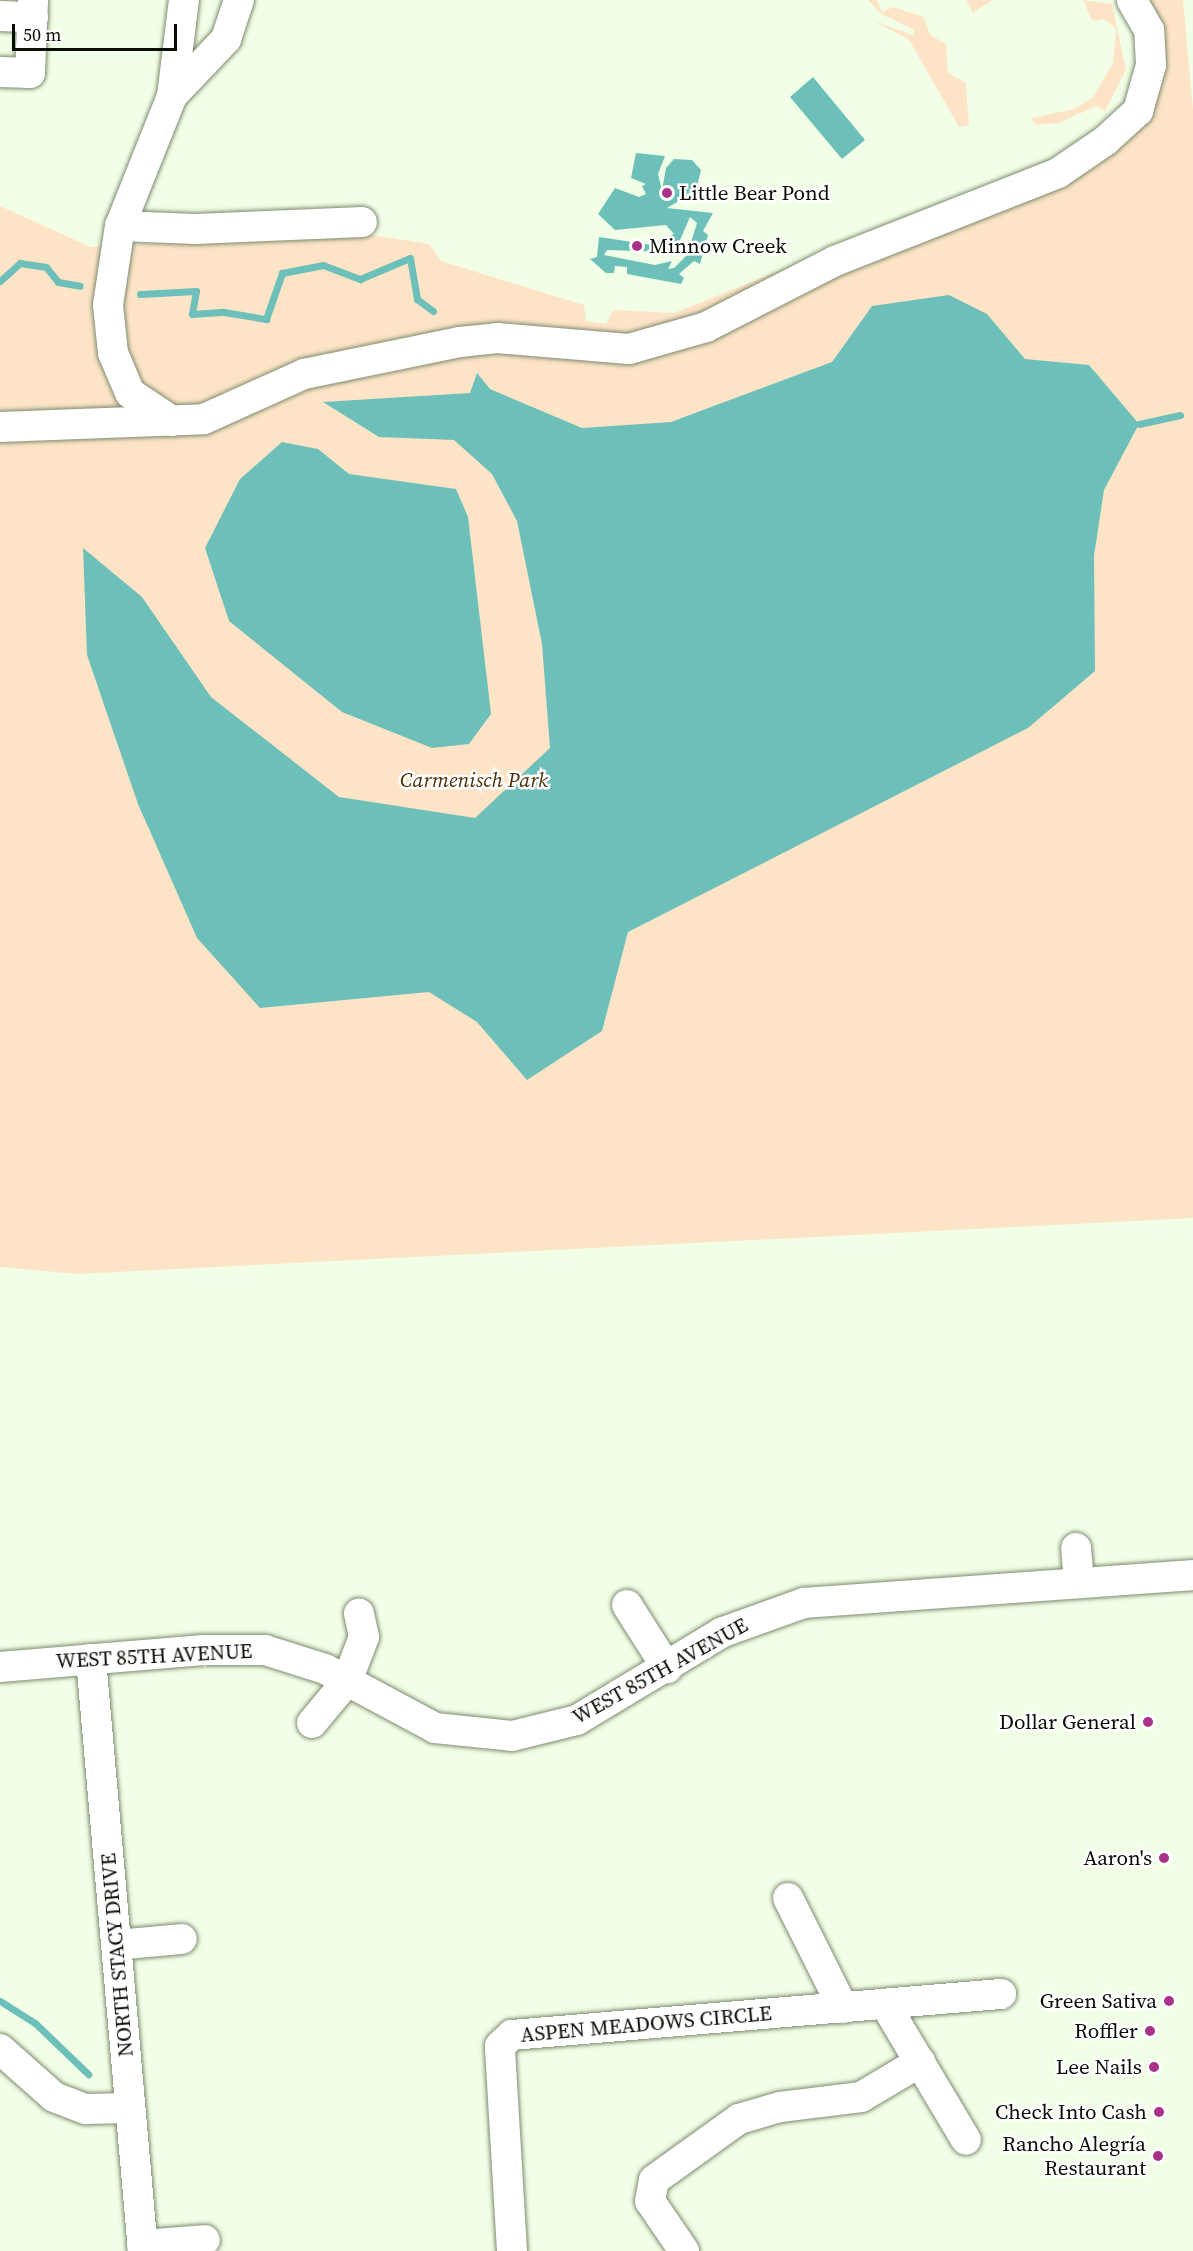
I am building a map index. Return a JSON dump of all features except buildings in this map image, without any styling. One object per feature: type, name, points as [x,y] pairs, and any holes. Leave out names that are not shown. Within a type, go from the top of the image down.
[{"type":"street","points":[[172,421],[130,393],[113,353],[108,305],[120,226],[172,96],[184,0]]},
{"type":"street","points":[[172,96],[226,39],[239,0]]},
{"type":"street","points":[[0,427],[204,419],[304,374],[460,342],[497,338],[629,349],[706,327],[835,261],[1058,173],[1138,111],[1151,65],[1149,30],[1132,0]]},
{"type":"street","points":[[0,16],[33,8],[30,73],[0,72]]},
{"type":"street","points":[[120,226],[362,222]]},
{"type":"street","points":[[1076,1548],[1079,1584]]},
{"type":"street","name":"WEST 85TH AVENUE","points":[[0,1667],[248,1648],[301,1659],[435,1728],[512,1736],[578,1720],[723,1632],[804,1603],[1193,1575]]},
{"type":"street","points":[[627,1605],[667,1668]]},
{"type":"street","points":[[312,1723],[347,1681],[364,1637],[359,1614]]},
{"type":"street","name":"NORTH STACY DRIVE","points":[[91,1659],[142,2248]]},
{"type":"street","points":[[788,1898],[843,2008]]},
{"type":"street","points":[[116,1945],[182,1940]]},
{"type":"street","name":"ASPEN MEADOWS CIRCLE","points":[[512,2251],[500,2046],[512,2035],[1001,1994]]},
{"type":"street","points":[[885,2004],[966,2140]]},
{"type":"street","points":[[0,2049],[54,2097],[86,2109],[130,2108]]},
{"type":"street","points":[[684,2251],[650,2201],[654,2180],[739,2119],[780,2107],[861,2097],[920,2062]]},
{"type":"street","points":[[142,2248],[205,2240]]},
{"type":"green space","points":[[868,0],[877,0],[882,12],[893,7],[924,17],[930,35],[946,44],[948,72],[966,83],[969,125],[959,127],[909,40],[874,21],[913,35],[914,30],[880,13]]},
{"type":"green space","points":[[966,0],[993,0],[973,13]]},
{"type":"green space","points":[[1083,0],[1112,4],[1126,70],[1105,111],[1096,106],[1059,123],[1035,125],[1031,118],[1074,109],[1093,97],[1113,63],[1116,29],[1104,19],[1092,21]]},
{"type":"green space","name":"Carmenisch Park","points":[[1148,0],[1183,0],[1193,109],[1193,1218],[77,1274],[0,1267],[0,206],[91,247],[365,234],[429,244],[441,261],[584,305],[586,321],[606,324],[613,310],[674,313],[1134,128]]},
{"type":"water","points":[[813,77],[865,140],[842,159],[790,97]]},
{"type":"water","points":[[636,153],[665,156],[658,174],[662,190],[666,168],[674,159],[692,160],[701,170],[696,191],[667,208],[713,213],[703,231],[708,235],[700,264],[694,261],[679,274],[684,278],[681,284],[627,274],[627,267],[615,266],[614,273],[606,273],[590,259],[597,257],[599,237],[652,245],[674,234],[666,225],[615,230],[598,214],[615,188],[639,197],[646,194],[642,186],[646,184],[631,178]],"holes":[[[690,217],[697,223],[687,255],[674,268],[668,269],[672,261],[655,265],[604,255],[607,250],[665,252],[680,240]]]},
{"type":"water","points":[[949,295],[987,314],[1025,359],[1089,365],[1139,424],[1104,490],[1094,556],[1095,671],[1028,728],[628,932],[602,1031],[527,1080],[477,1022],[429,992],[260,1008],[197,938],[138,804],[87,655],[83,548],[142,597],[211,697],[339,797],[475,818],[550,748],[542,644],[517,521],[492,474],[454,440],[379,437],[323,402],[470,393],[477,373],[490,389],[582,428],[671,422],[832,362],[872,306]]},
{"type":"water","points":[[282,442],[318,449],[349,474],[456,489],[468,517],[491,714],[469,744],[432,748],[342,712],[229,621],[205,548],[240,479]]},
{"type":"waterway","points":[[140,294],[196,291],[192,314],[224,312],[266,319],[282,273],[323,265],[360,279],[410,258],[417,299],[433,311]]},
{"type":"waterway","points":[[0,281],[20,263],[46,267],[58,282],[80,286]]},
{"type":"waterway","points":[[1139,424],[1180,415]]},
{"type":"waterway","points":[[0,2001],[35,2023],[88,2074]]},
{"type":"place","name":"Little Bear Pond","points":[[667,193]]},
{"type":"place","name":"Minnow Creek","points":[[637,246]]},
{"type":"place","name":"Dollar General","points":[[1148,1722]]},
{"type":"place","name":"Aaron's","points":[[1164,1858]]},
{"type":"place","name":"Green Sativa","points":[[1169,2001]]},
{"type":"place","name":"Roffler","points":[[1150,2031]]},
{"type":"place","name":"Lee Nails","points":[[1154,2067]]},
{"type":"place","name":"Check Into Cash","points":[[1159,2112]]},
{"type":"place","name":"Rancho Alegría Restaurant","points":[[1158,2156]]}]
